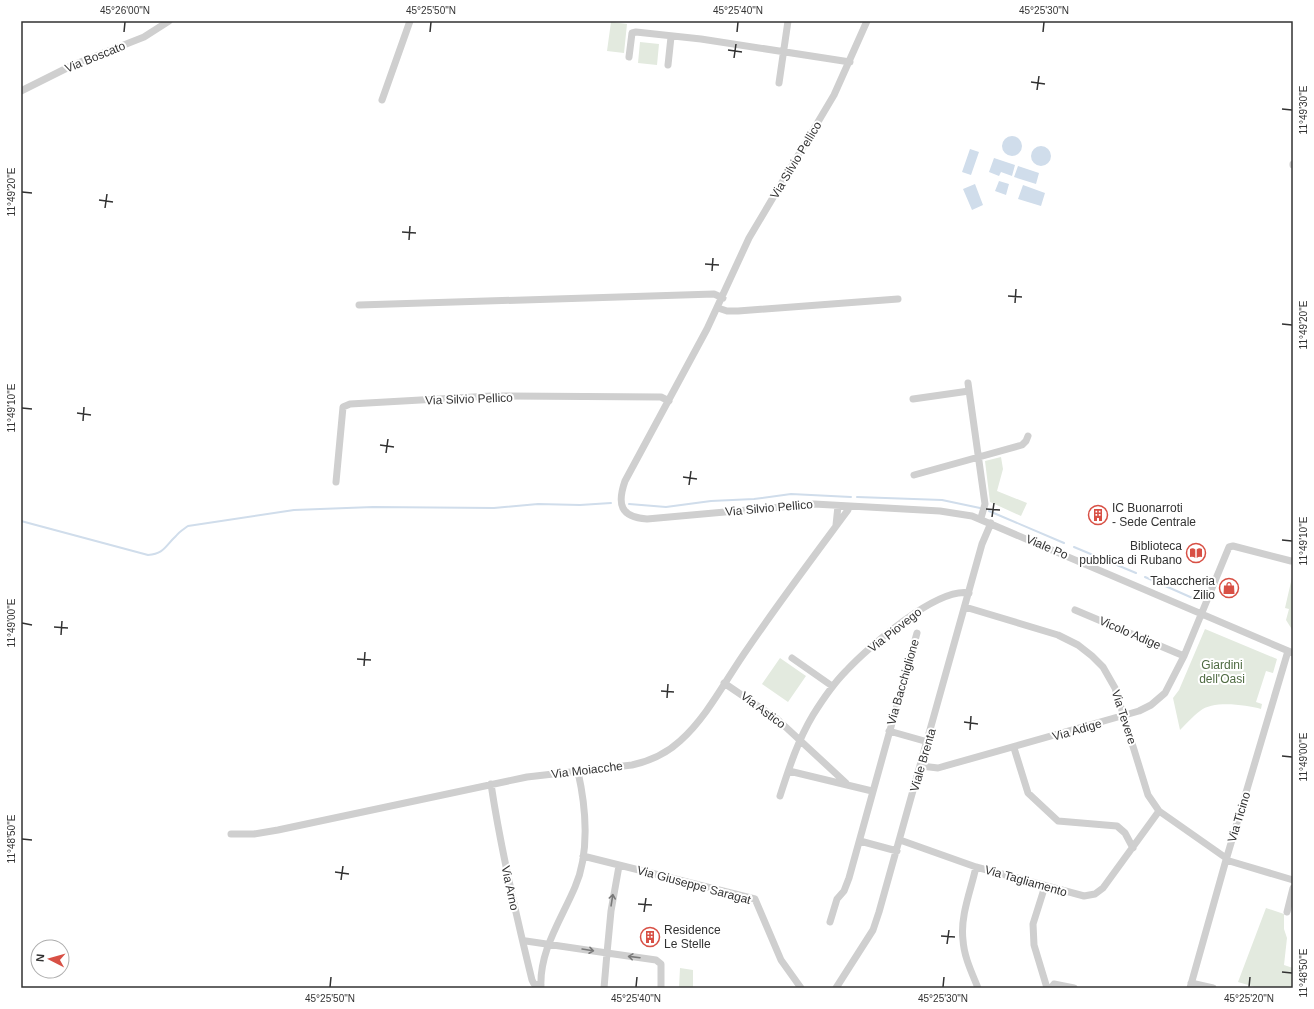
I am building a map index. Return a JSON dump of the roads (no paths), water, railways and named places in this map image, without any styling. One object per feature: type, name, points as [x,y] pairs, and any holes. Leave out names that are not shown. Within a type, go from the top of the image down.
[{"type":"street","name":"Via Boscato","points":[[21,91],[73,65],[144,37],[169,21]]},
{"type":"street","points":[[382,100],[410,21]]},
{"type":"street","points":[[779,83],[788,21]]},
{"type":"street","name":"Via Silvio Pellico","points":[[848,506],[814,504],[647,520],[628,515],[621,503],[621,492],[625,481],[718,308],[746,245],[820,122],[850,62],[867,21]]},
{"type":"street","points":[[629,57],[632,33],[702,39],[784,53],[850,62]]},
{"type":"street","points":[[668,64],[671,37]]},
{"type":"street","points":[[359,305],[714,294],[723,298]]},
{"type":"street","points":[[718,308],[727,311],[738,311],[898,299]]},
{"type":"street","points":[[968,383],[985,504],[981,518]]},
{"type":"street","points":[[913,399],[969,391]]},
{"type":"street","name":"Via Silvio Pellico","points":[[336,482],[343,407],[350,404],[491,396],[661,397],[669,401]]},
{"type":"street","points":[[914,475],[1022,445],[1026,442],[1028,436]]},
{"type":"street","name":"Via Moiacche","points":[[834,529],[837,521],[838,506]]},
{"type":"street","name":"Via Moiacche","points":[[231,834],[254,834],[278,830],[527,777],[578,772],[646,762],[667,752],[681,740],[697,722],[748,648],[848,510],[848,506]]},
{"type":"street","name":"Viale Po","points":[[848,506],[940,511],[981,518],[1291,652]]},
{"type":"street","name":"Viale Brenta","points":[[836,988],[873,930],[928,742],[982,544],[991,523]]},
{"type":"street","points":[[1202,614],[1229,547],[1233,546],[1291,561]]},
{"type":"street","name":"Via Piovego","points":[[780,796],[800,740],[812,716],[832,686],[847,669],[881,639],[928,604],[947,596],[964,592],[969,593]]},
{"type":"street","name":"Via Tevere","points":[[965,607],[1058,635],[1078,645],[1103,667],[1115,688],[1125,716],[1148,795],[1159,811],[1226,859],[1293,880]]},
{"type":"street","name":"Vicolo Adige","points":[[1076,610],[1184,656]]},
{"type":"street","name":"Via Adige","points":[[921,766],[938,768],[1014,748],[1125,716],[1151,705],[1163,695],[1184,656],[1202,614]]},
{"type":"street","name":"Via Bacchiglione","points":[[830,922],[837,899],[844,892],[860,841],[872,791],[917,633]]},
{"type":"street","name":"Via Ticino","points":[[1213,988],[1191,985],[1226,859],[1291,652]]},
{"type":"street","points":[[792,658],[832,686]]},
{"type":"street","name":"Via Astico","points":[[724,683],[777,719],[800,740]]},
{"type":"street","name":"Via Bacchiglione","points":[[889,731],[928,742]]},
{"type":"street","points":[[800,740],[846,783]]},
{"type":"street","points":[[1014,748],[1028,793],[1058,821],[1117,826],[1124,833],[1133,848]]},
{"type":"street","points":[[789,771],[836,783],[846,783],[872,791]]},
{"type":"street","points":[[541,986],[544,959],[554,928],[575,887],[583,856],[583,811],[578,772]]},
{"type":"street","name":"Via Arno","points":[[492,784],[498,834],[521,940],[532,980],[534,984],[541,986]]},
{"type":"street","name":"Via Tagliamento","points":[[900,840],[976,867],[1084,896],[1095,894],[1103,888],[1159,811]]},
{"type":"street","points":[[860,841],[897,851]]},
{"type":"street","name":"Via Giuseppe Saragat","points":[[583,856],[755,899],[781,960],[801,988]]},
{"type":"street","points":[[604,988],[610,911],[620,866]]},
{"type":"street","points":[[976,867],[964,918],[962,940],[966,959],[978,988]]},
{"type":"street","points":[[1044,886],[1033,924],[1034,945],[1047,988]]},
{"type":"street","points":[[1287,912],[1293,888]]},
{"type":"street","points":[[526,941],[656,960],[660,963],[661,988]]},
{"type":"street","points":[[1051,988],[1054,984],[1074,988]]},
{"type":"water","points":[[1012,136],[1019,139],[1022,146],[1019,153],[1012,156],[1005,153],[1002,146],[1005,139]]},
{"type":"water","points":[[1041,146],[1048,149],[1051,156],[1048,163],[1041,166],[1034,163],[1031,156],[1034,149]]},
{"type":"water","points":[[970,149],[979,152],[971,175],[962,172]]},
{"type":"water","points":[[994,158],[1015,165],[1012,176],[1001,172],[999,176],[989,172]]},
{"type":"water","points":[[1018,166],[1039,173],[1036,184],[1014,177]]},
{"type":"water","points":[[999,181],[1009,184],[1006,195],[995,191]]},
{"type":"water","points":[[975,184],[983,205],[972,210],[963,189]]},
{"type":"water","points":[[1023,185],[1045,193],[1041,206],[1018,199]]},
{"type":"waterway","points":[[629,504],[666,507],[711,501],[754,499],[791,494],[851,497]]},
{"type":"waterway","points":[[857,497],[942,500],[980,508]]},
{"type":"waterway","points":[[21,521],[148,555],[158,553],[164,549],[188,526],[294,510],[373,507],[494,508],[538,504],[580,505],[611,503]]},
{"type":"waterway","points":[[989,511],[1064,543]]},
{"type":"waterway","points":[[1074,547],[1136,573]]},
{"type":"waterway","points":[[1145,577],[1197,600]]},
{"type":"place","name":"IC Buonarroti - Sede Centrale","points":[[1098,515]]},
{"type":"place","name":"Biblioteca pubblica di Rubano","points":[[1196,553]]},
{"type":"place","name":"Tabaccheria Zilio","points":[[1229,588]]},
{"type":"place","name":"Residence Le Stelle","points":[[650,937]]},
{"type":"park label","name":"Giardini dell'Oasi","points":[[1222,672]]}]
